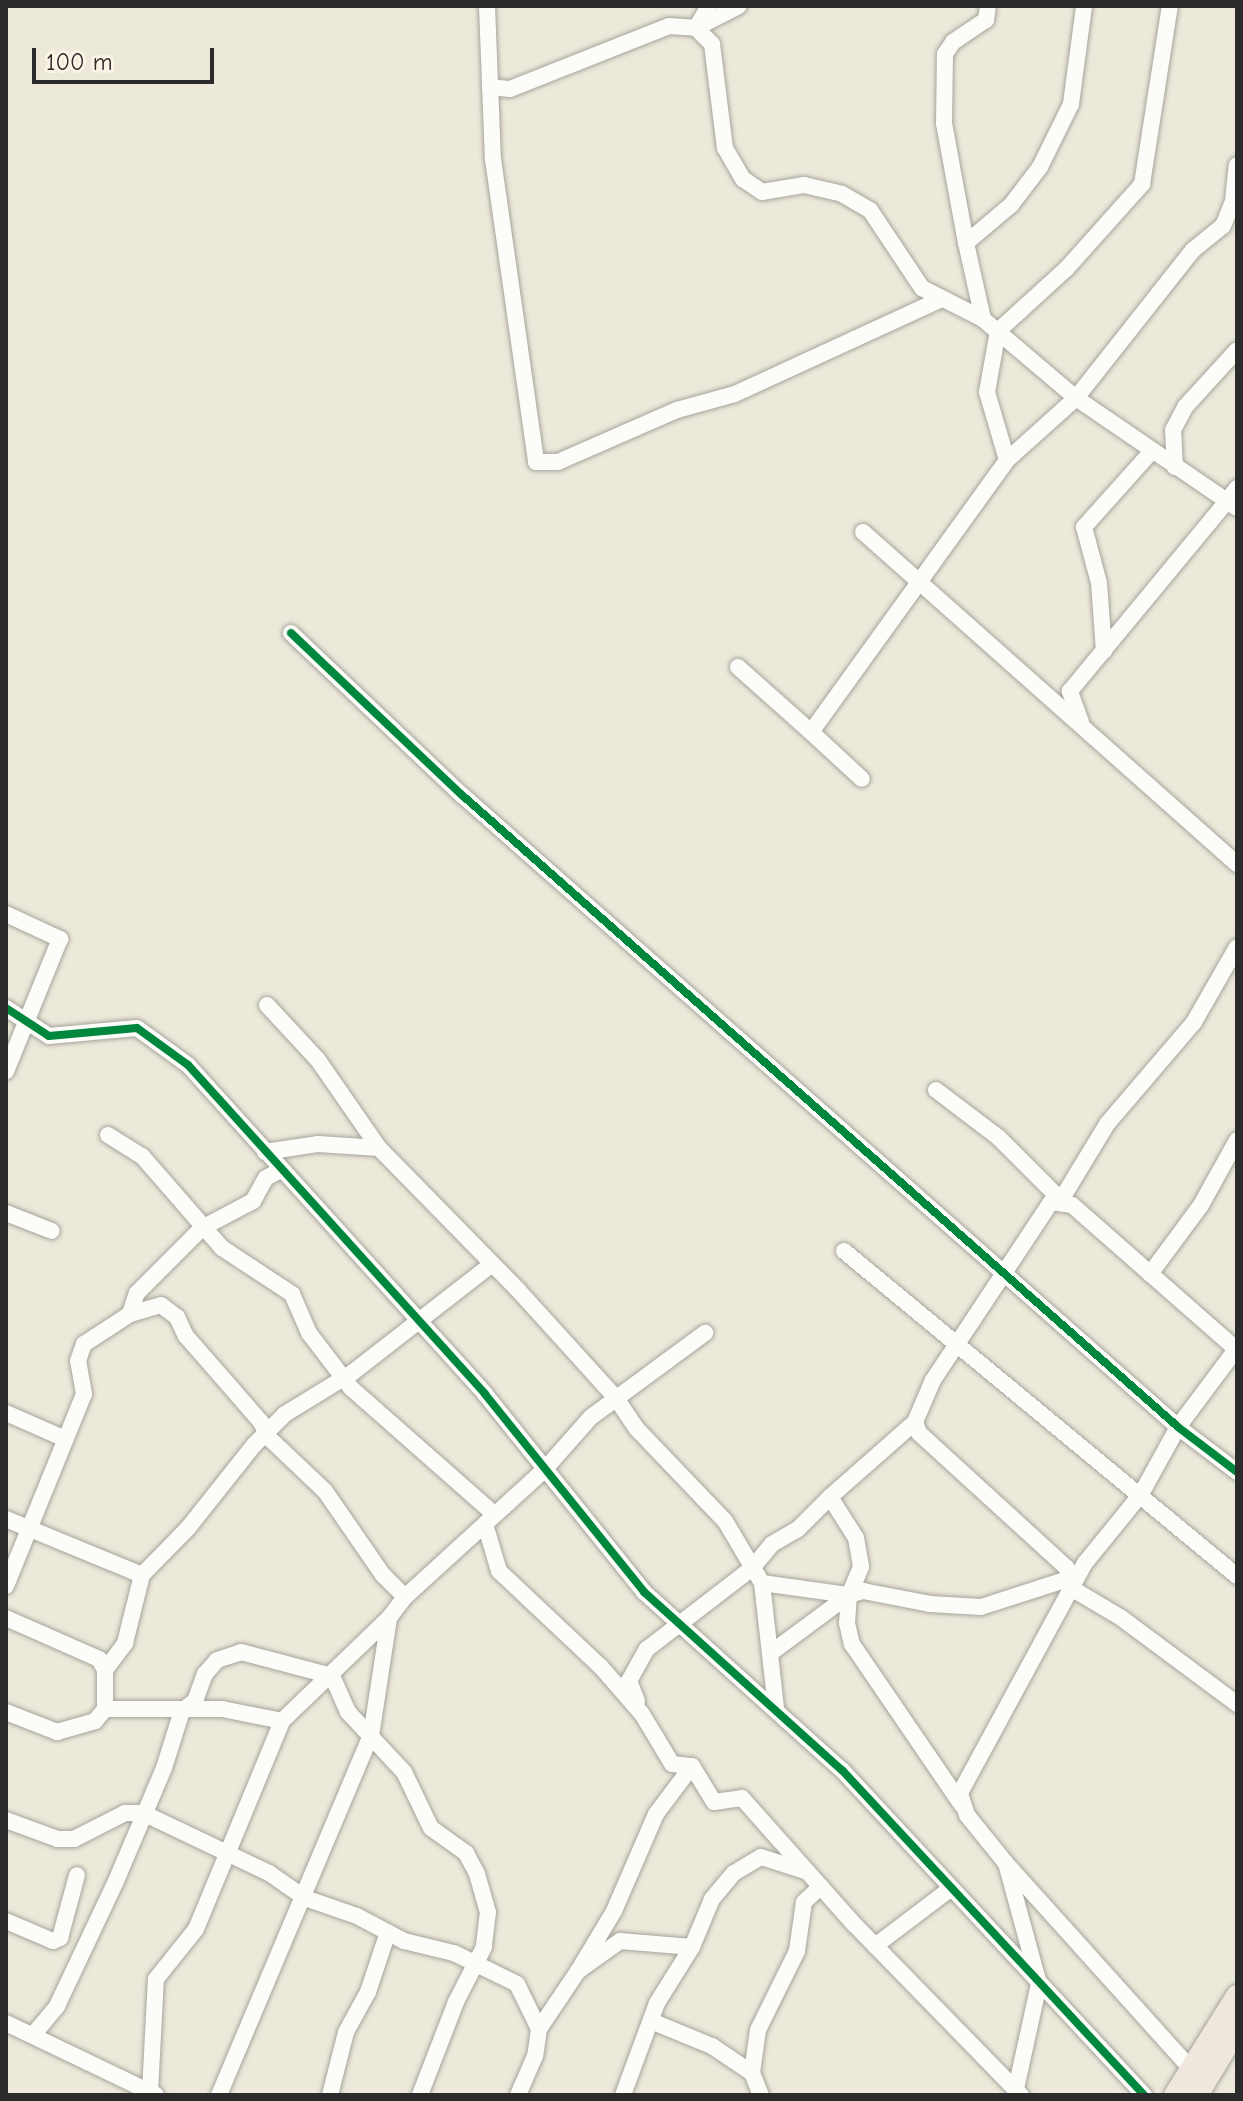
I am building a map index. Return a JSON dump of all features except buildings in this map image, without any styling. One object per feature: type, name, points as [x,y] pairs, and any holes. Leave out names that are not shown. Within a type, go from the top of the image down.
[{"type":"highway","points":[[1175,2095],[1237,1996]]},
{"type":"highway","points":[[1197,2095],[1237,2029]]},
{"type":"street","points":[[487,6],[493,159],[536,462],[558,462],[677,410],[735,394],[942,299]]},
{"type":"street","points":[[696,28],[709,6]]},
{"type":"street","points":[[490,87],[510,89],[669,26],[696,28],[739,6]]},
{"type":"street","points":[[983,319],[944,123],[945,54],[953,42],[986,20],[988,6]]},
{"type":"street","points":[[966,243],[1011,205],[1040,167],[1071,104],[1084,6]]},
{"type":"street","points":[[1007,460],[987,392],[998,331],[1067,268],[1142,184],[1170,6]]},
{"type":"street","points":[[696,28],[712,44],[725,148],[743,179],[762,192],[804,185],[842,194],[870,210],[922,288],[983,319],[1076,398],[1175,467],[1234,499],[1070,691],[1081,722]]},
{"type":"street","points":[[811,732],[1007,460],[1076,398],[1193,250],[1230,225],[1237,165]]},
{"type":"street","points":[[1175,467],[1173,430],[1185,407],[1237,350]]},
{"type":"street","points":[[1104,651],[1099,583],[1084,527],[1152,451]]},
{"type":"street","points":[[863,532],[1081,722],[1237,864]]},
{"type":"street","points":[[291,633],[462,795],[1005,1269],[1178,1427],[1237,1472]]},
{"type":"street","points":[[738,667],[862,779]]},
{"type":"street","points":[[6,914],[60,939],[6,1071]]},
{"type":"street","points":[[692,1766],[672,1764],[642,1714],[629,1681],[647,1649],[752,1568],[772,1544],[798,1529],[915,1422],[926,1393],[1005,1269],[1051,1202],[1061,1200],[1107,1124],[1194,1022],[1237,947]]},
{"type":"street","points":[[267,1005],[318,1060],[379,1148],[492,1264],[616,1398],[637,1429],[725,1521],[762,1583],[776,1707]]},
{"type":"street","points":[[6,1008],[27,1018],[49,1036],[137,1028],[188,1065],[421,1321],[644,1592],[776,1707],[842,1770],[1144,2095]]},
{"type":"street","points":[[936,1090],[998,1137],[1061,1200],[1236,1348],[1178,1427],[1141,1494],[1071,1583],[964,1781],[961,1805]]},
{"type":"street","points":[[108,1135],[142,1156],[202,1228],[248,1268],[292,1294],[304,1325],[343,1379],[490,1519],[499,1571],[591,1657],[642,1714]]},
{"type":"street","points":[[1150,1274],[1201,1205],[1237,1140]]},
{"type":"street","points":[[265,1152],[318,1144],[379,1148]]},
{"type":"street","points":[[130,1314],[137,1293],[202,1228],[253,1201],[266,1178],[282,1169]]},
{"type":"street","points":[[6,1213],[52,1231]]},
{"type":"street","points":[[844,1251],[955,1347],[1141,1494],[1237,1576]]},
{"type":"street","points":[[6,1712],[57,1732],[95,1721],[105,1709],[105,1670],[125,1643],[142,1575],[285,1414],[343,1379],[492,1264]]},
{"type":"street","points":[[6,1586],[32,1530],[63,1438],[84,1394],[78,1361],[84,1344],[130,1314],[161,1305],[177,1317],[186,1336],[266,1433],[325,1491],[383,1575],[405,1597]]},
{"type":"street","points":[[6,2023],[153,2094],[156,1979],[196,1929],[282,1721],[332,1676],[389,1618],[405,1597],[545,1469],[591,1417],[705,1333]]},
{"type":"street","points":[[6,1413],[63,1438]]},
{"type":"street","points":[[915,1422],[919,1433],[1067,1568],[1071,1583],[1237,1704]]},
{"type":"street","points":[[830,1497],[856,1538],[861,1567],[849,1595],[847,1623],[852,1644],[961,1805],[1005,1862],[1192,2070]]},
{"type":"street","points":[[6,1519],[142,1575]]},
{"type":"street","points":[[762,1583],[849,1595],[874,1592],[930,1604],[981,1607],[1071,1583]]},
{"type":"street","points":[[772,1652],[849,1595]]},
{"type":"street","points":[[6,1618],[88,1651],[105,1670]]},
{"type":"street","points":[[219,2095],[371,1736],[389,1618]]},
{"type":"street","points":[[33,2035],[57,2006],[143,1813],[182,1711],[195,1701],[205,1674],[217,1660],[241,1652],[332,1676]]},
{"type":"street","points":[[332,1676],[348,1712],[404,1772],[431,1828],[466,1853],[477,1874],[488,1912],[476,1964],[420,2095]]},
{"type":"street","points":[[105,1709],[222,1709],[282,1721]]},
{"type":"street","points":[[692,1766],[714,1802],[742,1798],[875,1946],[1019,2092]]},
{"type":"street","points":[[518,2095],[535,2056],[539,2029],[614,1911],[656,1814],[692,1766]]},
{"type":"street","points":[[6,1820],[58,1839],[74,1839],[125,1813],[143,1813],[226,1852],[305,1898],[476,1964],[517,1984],[539,2029]]},
{"type":"street","points":[[623,2095],[651,2021],[692,1947],[712,1899],[734,1873],[761,1857],[815,1879]]},
{"type":"street","points":[[1005,1862],[1039,1984],[1019,2092]]},
{"type":"street","points":[[6,1921],[53,1941],[60,1938],[77,1875]]},
{"type":"street","points":[[761,2095],[752,2073],[758,2030],[797,1951],[804,1902],[815,1879]]},
{"type":"street","points":[[875,1946],[950,1889]]},
{"type":"street","points":[[330,2095],[346,2032],[368,1992],[388,1932]]},
{"type":"street","points":[[578,1971],[620,1941],[692,1947]]},
{"type":"street","points":[[651,2021],[712,2046],[752,2073]]},
{"type":"cycle path","points":[[291,633],[462,795],[1178,1427],[1237,1472]]},
{"type":"cycle path","points":[[6,1008],[49,1036],[137,1028],[188,1065],[485,1394],[644,1592],[842,1770],[1144,2095]]}]
